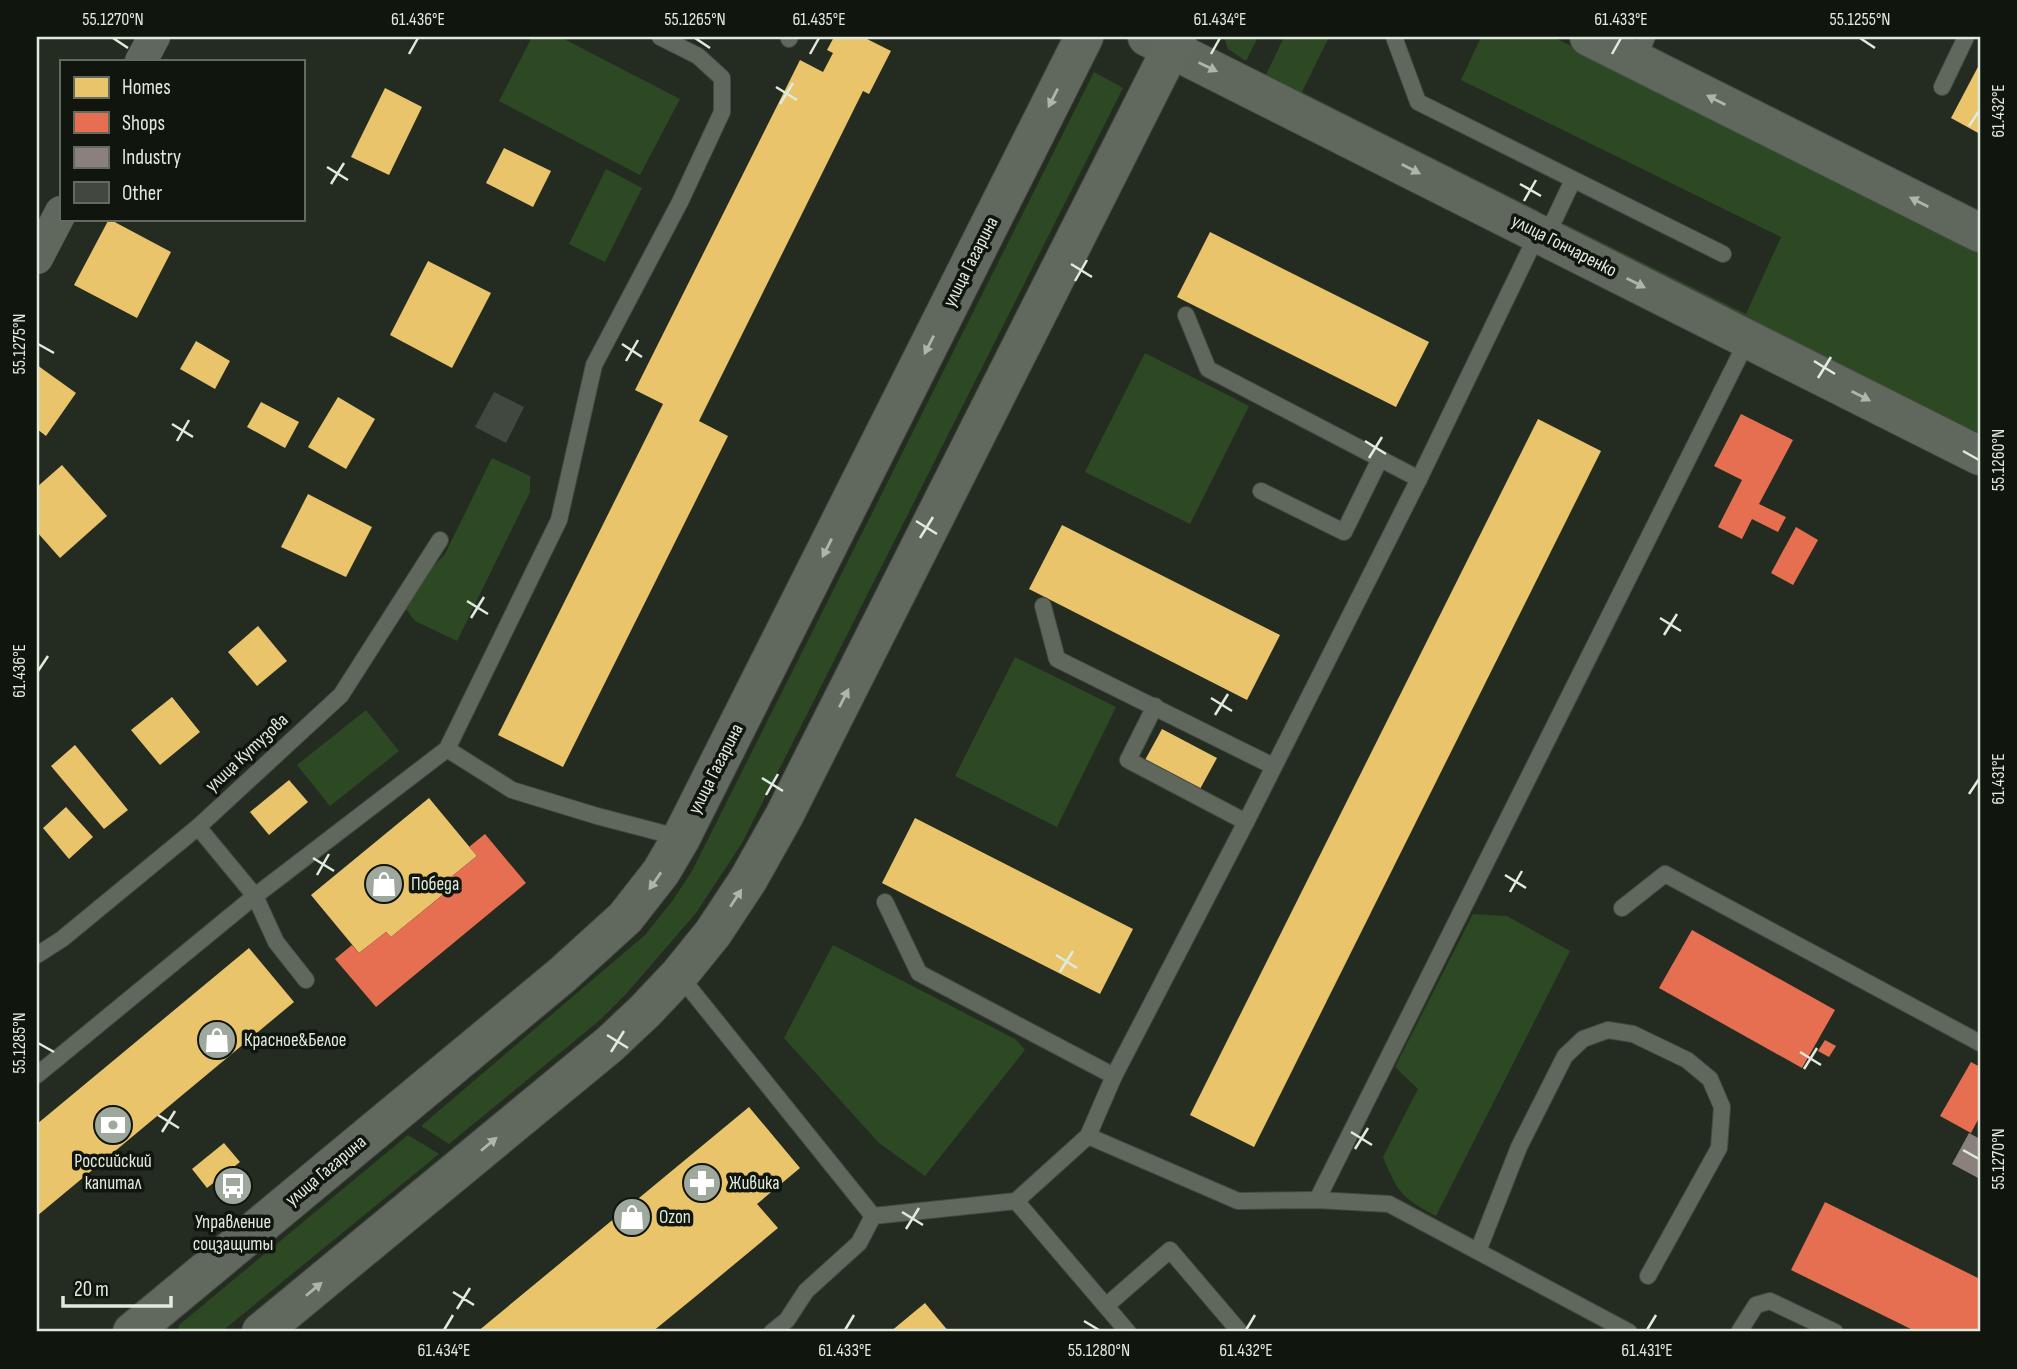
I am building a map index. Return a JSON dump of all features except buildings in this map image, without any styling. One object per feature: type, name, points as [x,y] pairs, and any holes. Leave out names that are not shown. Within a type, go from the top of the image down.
[{"type":"main road","name":"улица Гагарина","points":[[135,1331],[598,943],[625,918],[646,893],[681,838],[1084,37]]},
{"type":"main road","points":[[261,1332],[610,1044],[679,975],[713,933],[769,845],[1165,41]]},
{"type":"street","points":[[142,60],[154,37]]},
{"type":"street","points":[[1589,37],[1642,49],[1980,233]]},
{"type":"street","name":"улица Гончаренко","points":[[1165,41],[1980,456]]},
{"type":"street","points":[[37,258],[60,214]]},
{"type":"lane","points":[[37,1075],[255,896],[447,749],[559,520],[594,365],[680,202],[722,112],[722,78],[698,56],[660,37]]},
{"type":"lane","points":[[1394,37],[1418,102],[1723,254]]},
{"type":"lane","points":[[1941,88],[1966,37]]},
{"type":"lane","points":[[873,1216],[1016,1201],[1088,1136],[1114,1076],[1542,235],[1573,180]]},
{"type":"lane","points":[[1186,315],[1208,369],[1419,479]]},
{"type":"lane","points":[[1317,1200],[1748,339]]},
{"type":"lane","points":[[1261,491],[1344,532],[1380,459]]},
{"type":"lane","name":"улица Кутузова","points":[[37,955],[62,939],[198,827],[341,695],[440,540]]},
{"type":"lane","points":[[1043,606],[1057,659],[1273,766]]},
{"type":"lane","points":[[1155,706],[1128,760],[1246,821]]},
{"type":"lane","points":[[447,749],[512,790],[681,838]]},
{"type":"lane","points":[[198,827],[255,896],[276,942],[306,980]]},
{"type":"lane","points":[[1622,908],[1665,874],[1980,1043]]},
{"type":"lane","points":[[885,902],[919,973],[1114,1076]]},
{"type":"lane","points":[[679,975],[873,1216]]},
{"type":"lane","points":[[1478,1251],[1519,1147],[1565,1056],[1583,1039],[1608,1030],[1633,1034],[1687,1060],[1710,1079],[1722,1107],[1719,1148],[1648,1276]]},
{"type":"lane","points":[[1088,1136],[1238,1201],[1317,1200],[1389,1204],[1629,1332]]},
{"type":"lane","points":[[1016,1201],[1128,1332]]},
{"type":"lane","points":[[772,1332],[792,1326],[806,1291],[859,1243],[873,1216]]},
{"type":"lane","points":[[1106,1306],[1170,1250],[1240,1332]]},
{"type":"lane","points":[[1739,1332],[1756,1306],[1770,1301],[1835,1332]]},
{"type":"green space","points":[[532,37],[560,37],[680,99],[640,175],[499,101]]},
{"type":"green space","points":[[1224,37],[1258,37],[1246,61],[1228,49]]},
{"type":"green space","points":[[1284,37],[1329,37],[1302,92],[1539,211],[1536,215],[1265,77]]},
{"type":"green space","points":[[1481,37],[1553,37],[1980,241],[1980,437],[1563,228],[1565,224],[1746,314],[1781,237],[1461,80]]},
{"type":"green space","points":[[1094,72],[1123,88],[742,843],[696,913],[626,994],[600,1020],[449,1144],[421,1126],[645,935],[692,871]]},
{"type":"green space","points":[[606,169],[642,188],[605,262],[569,244]]},
{"type":"green space","points":[[1145,353],[1249,406],[1190,524],[1085,472]]},
{"type":"green space","points":[[492,458],[530,476],[530,492],[457,641],[415,621],[402,604],[445,554]]},
{"type":"green space","points":[[1015,657],[1116,707],[1057,827],[955,776]]},
{"type":"green space","points":[[366,710],[399,751],[330,806],[297,765]]},
{"type":"green space","points":[[1473,914],[1507,916],[1570,951],[1436,1216],[1402,1193],[1383,1157],[1418,1089],[1395,1067]]},
{"type":"green space","points":[[833,945],[1015,1039],[1025,1050],[925,1176],[879,1143],[784,1038]]},
{"type":"green space","points":[[408,1135],[439,1154],[221,1332],[178,1332],[179,1325]]},
{"type":"place","name":"Победа","points":[[384,884]]},
{"type":"place","name":"Красное&Белое","points":[[217,1040]]},
{"type":"place","name":"Российский капитал","points":[[113,1125]]},
{"type":"place","name":"Живика","points":[[702,1183]]},
{"type":"place","name":"Управление соцзащиты","points":[[233,1186]]},
{"type":"place","name":"Ozon","points":[[632,1217]]}]
